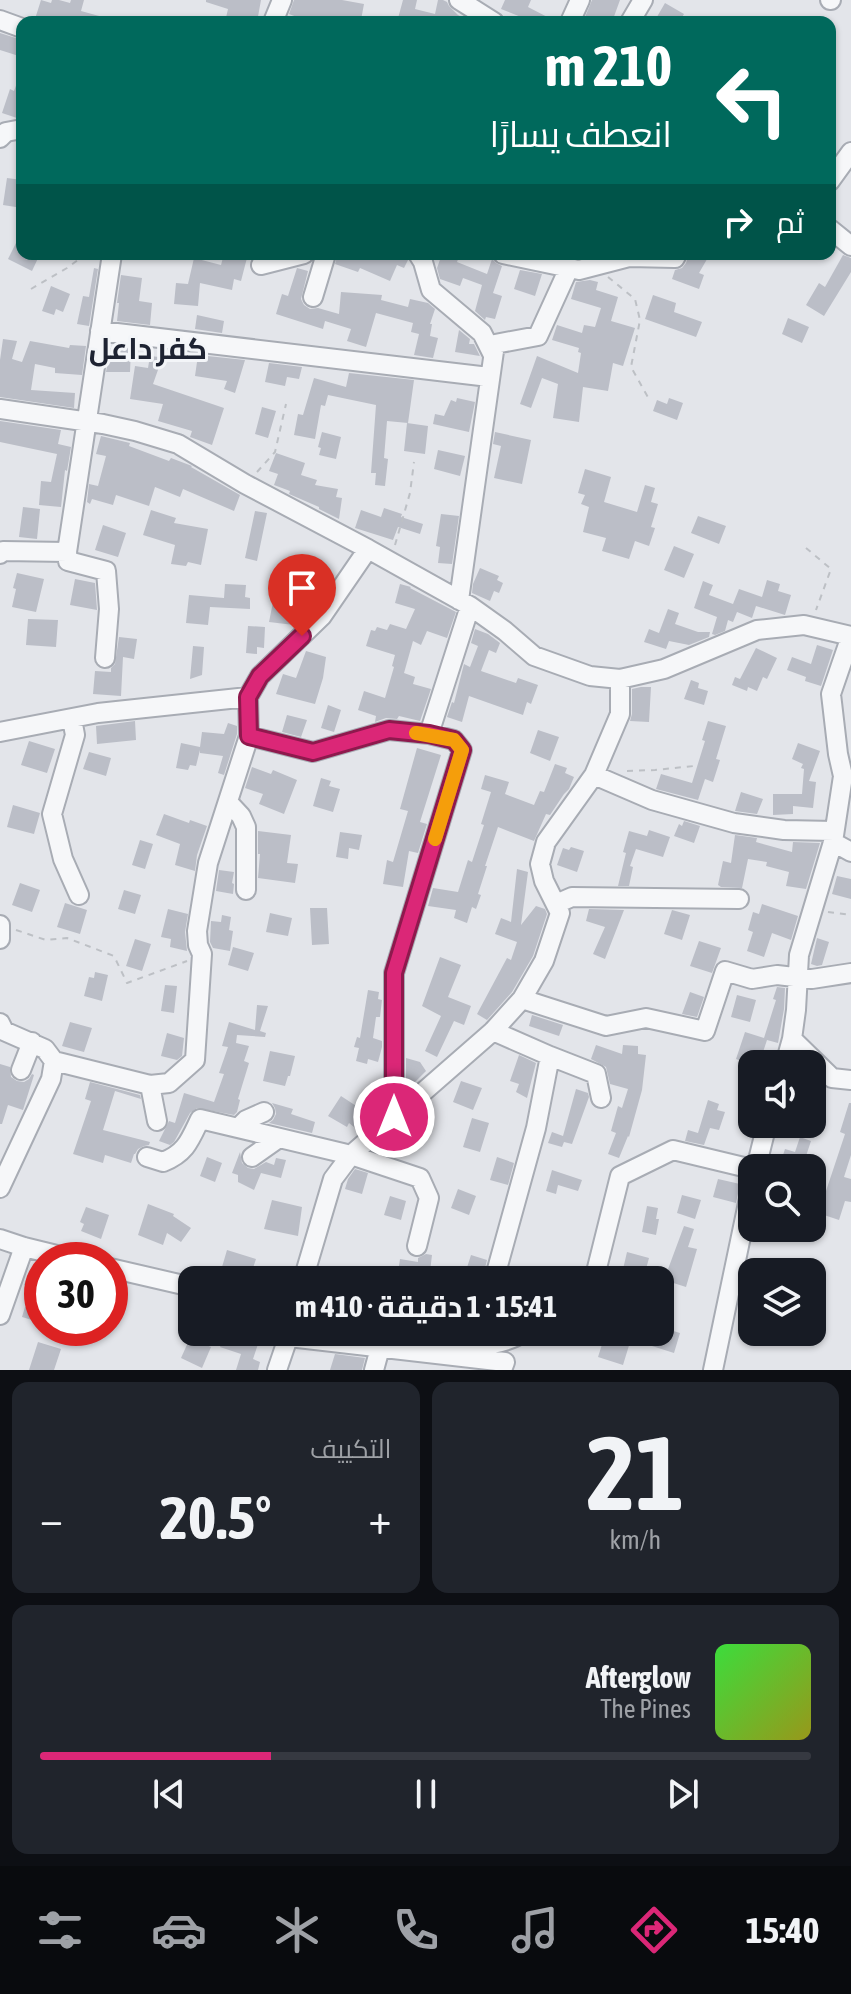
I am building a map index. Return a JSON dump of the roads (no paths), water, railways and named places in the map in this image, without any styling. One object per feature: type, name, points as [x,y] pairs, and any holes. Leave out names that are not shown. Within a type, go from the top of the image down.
[{"type":"street","points":[[459,0],[484,16]]},
{"type":"street","points":[[836,173],[851,152]]},
{"type":"street","points":[[105,658],[109,609],[106,571],[68,561],[67,552],[111,260]]},
{"type":"street","points":[[261,265],[281,260]]},
{"type":"street","points":[[313,297],[324,260]]},
{"type":"street","points":[[422,260],[431,290],[482,333],[493,355]]},
{"type":"street","points":[[531,260],[579,270],[617,260]]},
{"type":"street","points":[[429,734],[464,603],[495,344],[538,336],[569,268]]},
{"type":"street","points":[[100,331],[489,377]]},
{"type":"street","points":[[0,409],[86,421],[178,444],[245,484],[464,603],[505,631],[534,656],[590,676],[620,679],[664,669],[757,630],[804,625],[851,636],[831,694],[843,776],[833,836],[799,955],[796,1010],[789,1050]]},
{"type":"street","points":[[1,1029],[45,1049],[54,1061],[150,1085],[169,1083],[195,1060],[202,954],[197,931],[208,863],[249,736],[248,697],[260,676],[322,616],[368,549]]},
{"type":"street","points":[[0,554],[3,551],[67,552]]},
{"type":"street","points":[[307,1266],[333,1179],[351,1155],[493,1031],[522,999],[544,961],[560,913],[544,881],[540,864],[546,842],[594,775],[620,714],[620,679]]},
{"type":"street","points":[[0,732],[98,713],[248,697]]},
{"type":"street","points":[[72,719],[75,735],[52,814],[63,859],[79,895]]},
{"type":"street","points":[[249,736],[313,752],[389,730],[454,740],[462,750],[394,973],[394,1117]]},
{"type":"street","points":[[594,775],[652,800],[734,823],[833,836],[851,852]]},
{"type":"street","points":[[228,802],[246,827],[246,890]]},
{"type":"street","points":[[556,904],[572,897],[739,899]]},
{"type":"street","points":[[522,999],[606,1026],[646,1018],[705,1031],[725,971],[752,979],[777,975],[812,979],[851,973]]},
{"type":"street","points":[[493,1031],[596,1074],[601,1098]]},
{"type":"street","points":[[792,1039],[832,1078],[851,1080]]},
{"type":"street","points":[[21,1070],[32,1042]]},
{"type":"street","points":[[498,1266],[536,1128],[550,1056]]},
{"type":"street","points":[[0,1188],[51,1079],[54,1061]]},
{"type":"street","points":[[150,1085],[157,1121]]},
{"type":"street","points":[[238,1128],[246,1120],[264,1112]]},
{"type":"street","points":[[147,1157],[163,1162],[175,1157],[188,1145],[200,1119],[351,1155],[420,1178],[429,1198],[417,1246]]},
{"type":"street","points":[[252,1157],[279,1138]]},
{"type":"street","points":[[598,1266],[620,1176],[673,1150],[738,1164]]},
{"type":"street","points":[[0,1239],[24,1247],[0,1315]]},
{"type":"street","points":[[713,1370],[740,1242]]},
{"type":"street","points":[[128,1272],[178,1284]]},
{"type":"street","points":[[277,1370],[286,1346]]},
{"type":"street","points":[[367,1346],[505,1362],[502,1370]]},
{"type":"street","points":[[404,1351],[437,1346]]},
{"type":"street","points":[[374,1370],[380,1348]]},
{"type":"district","name":"كفر داعل","points":[[148,348]]}]
